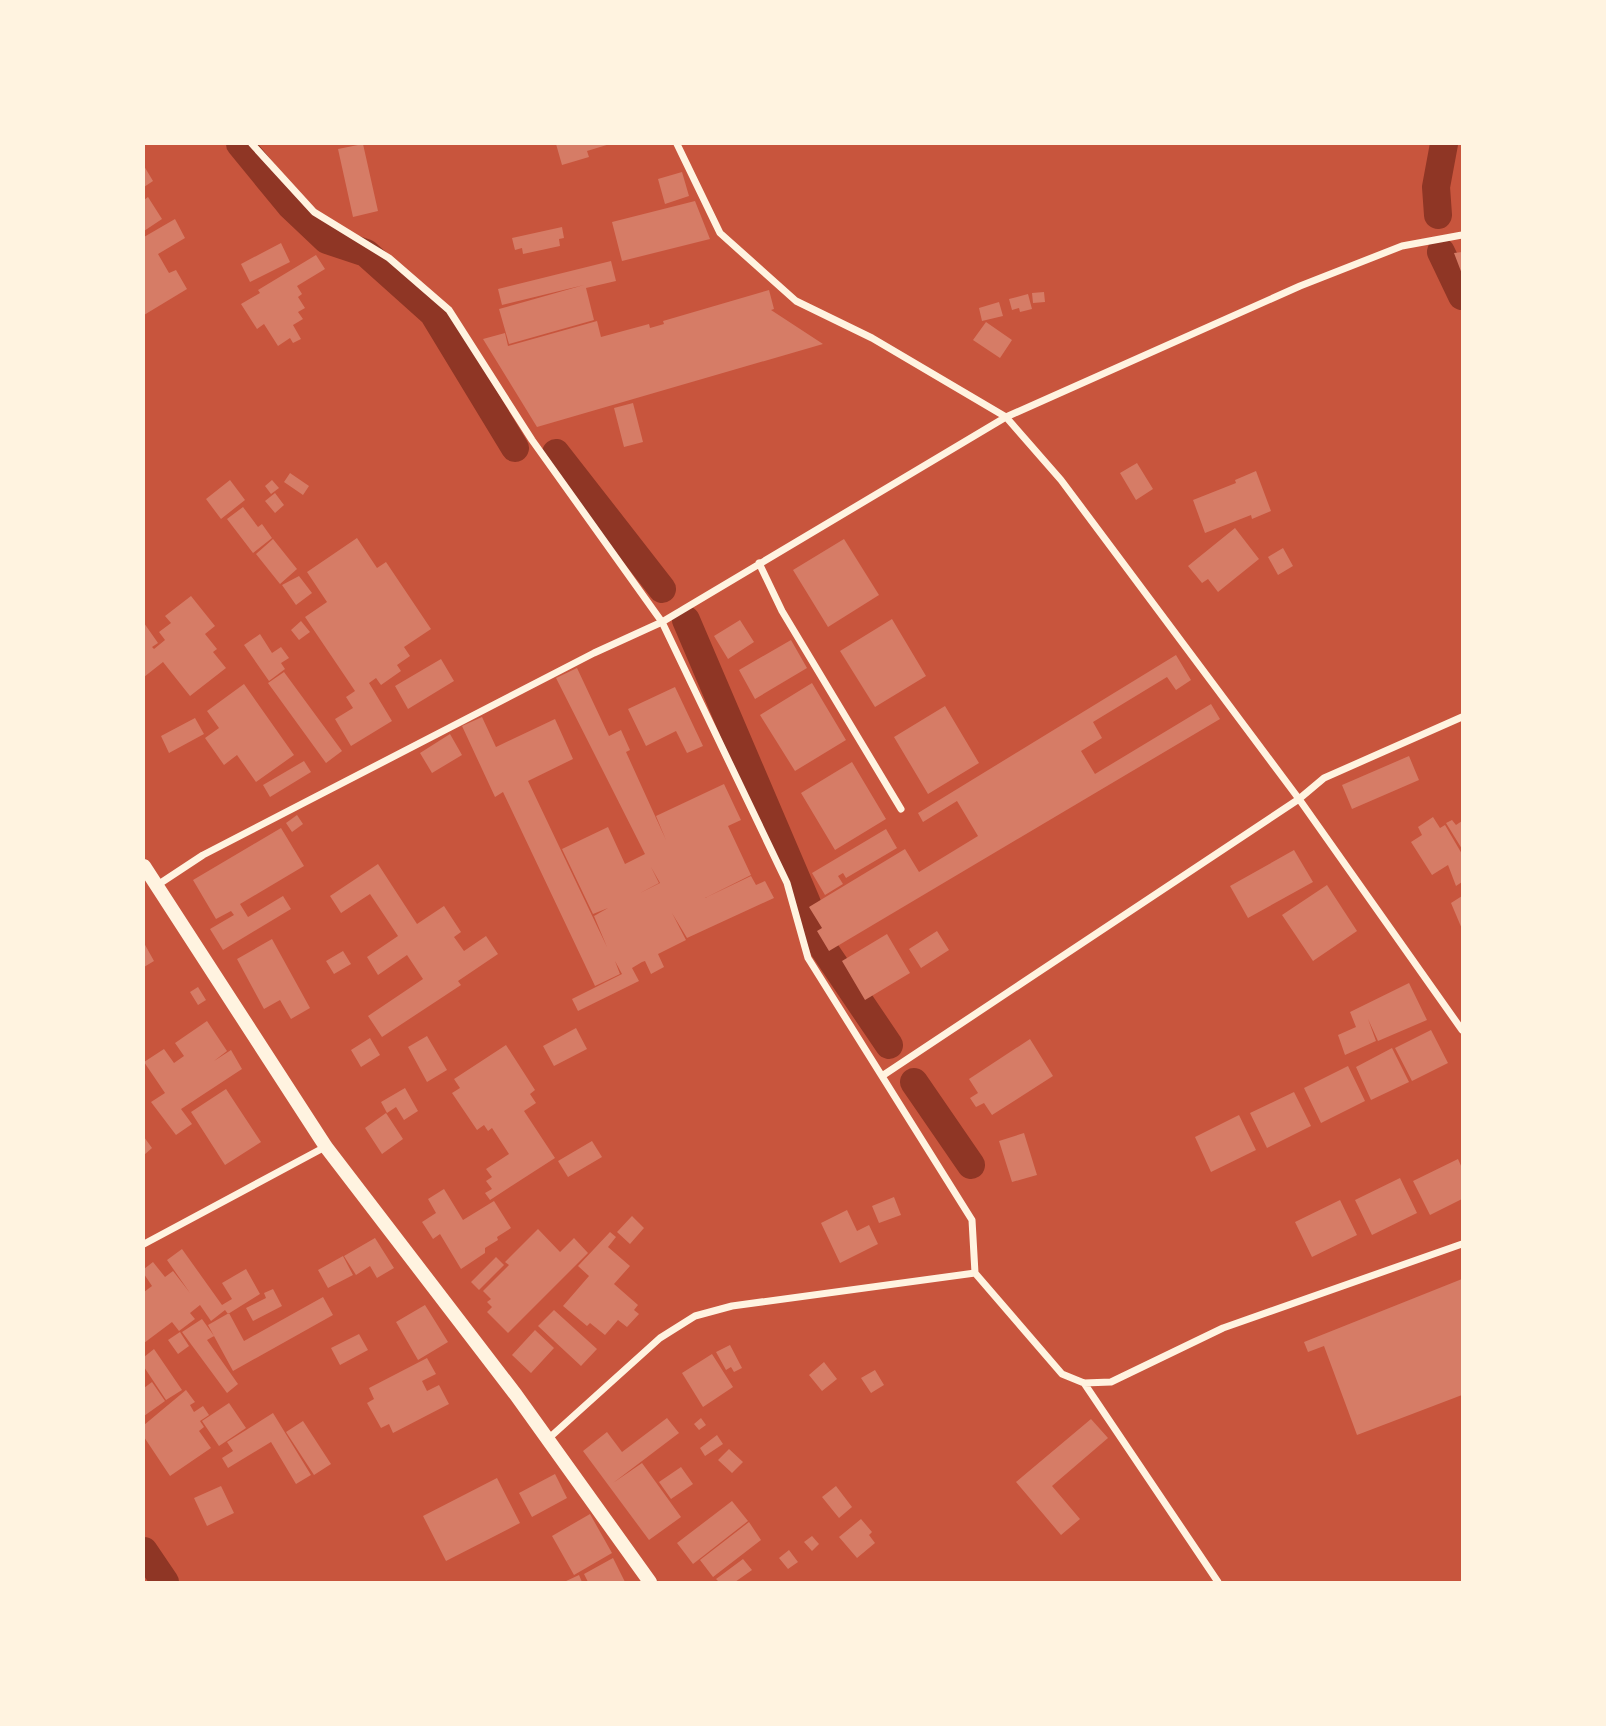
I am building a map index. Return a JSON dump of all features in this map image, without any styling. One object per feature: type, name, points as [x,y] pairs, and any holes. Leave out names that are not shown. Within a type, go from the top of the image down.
[{"type":"main road","points":[[144,866],[326,1147],[547,1440],[650,1583]]},
{"type":"street","points":[[252,144],[314,212],[389,258],[449,310],[532,440],[662,622],[787,883],[808,958],[972,1220],[975,1273],[1062,1374],[1084,1383],[1111,1382],[1223,1328],[1462,1244]]},
{"type":"street","points":[[677,144],[720,233],[796,301],[872,338],[1006,417],[1061,480],[1300,799],[1462,1030]]},
{"type":"street","points":[[156,886],[203,855],[594,653],[662,622],[1006,417],[1300,286],[1402,246],[1462,234]]},
{"type":"street","points":[[759,563],[782,611],[901,809]]},
{"type":"street","points":[[882,1076],[1300,799],[1324,778],[1462,717]]},
{"type":"street","points":[[144,1244],[326,1147]]},
{"type":"street","points":[[547,1440],[660,1338],[695,1316],[732,1306],[975,1273]]},
{"type":"street","points":[[1084,1383],[1218,1583]]},
{"type":"building","points":[[363,144],[378,211],[353,217],[338,149]]},
{"type":"building","points":[[556,144],[610,144],[587,151],[589,157],[562,165]]},
{"type":"building","points":[[144,166],[153,181],[144,187]]},
{"type":"building","points":[[682,172],[689,196],[665,204],[658,179]]},
{"type":"building","points":[[148,197],[162,219],[144,231],[144,200]]},
{"type":"building","points":[[695,201],[710,239],[622,261],[612,222]]},
{"type":"building","points":[[175,219],[185,238],[158,254],[169,273],[176,270],[187,289],[144,315],[144,237]]},
{"type":"building","points":[[562,227],[564,238],[559,239],[560,246],[523,254],[522,248],[515,250],[512,238]]},
{"type":"building","points":[[281,243],[290,262],[250,282],[241,264]]},
{"type":"building","points":[[1462,252],[1462,274],[1454,253]]},
{"type":"building","points":[[316,255],[325,269],[297,286],[302,294],[298,297],[305,308],[298,312],[303,319],[293,325],[301,339],[293,343],[290,338],[278,346],[264,324],[257,329],[241,304],[260,293],[258,290]]},
{"type":"building","points":[[611,261],[616,281],[586,288],[594,320],[509,344],[499,309],[584,285],[502,305],[498,289]]},
{"type":"building","points":[[769,290],[774,309],[771,310],[823,344],[537,427],[483,339],[505,333],[508,346],[597,321],[601,337],[649,324],[650,328],[664,324],[663,321]]},
{"type":"building","points":[[1044,292],[1045,302],[1033,303],[1032,293]]},
{"type":"building","points":[[1028,294],[1032,309],[1020,312],[1019,308],[1012,310],[1009,299]]},
{"type":"building","points":[[999,302],[1003,316],[982,321],[979,308]]},
{"type":"building","points":[[986,322],[1012,340],[1000,358],[973,340]]},
{"type":"building","points":[[633,403],[643,442],[624,447],[614,408]]},
{"type":"building","points":[[1137,463],[1153,489],[1136,500],[1120,473]]},
{"type":"building","points":[[1256,471],[1271,511],[1252,519],[1251,515],[1205,533],[1193,500],[1236,483],[1235,480]]},
{"type":"building","points":[[290,473],[309,486],[303,495],[284,482]]},
{"type":"building","points":[[230,480],[245,500],[221,519],[206,499]]},
{"type":"building","points":[[272,480],[279,488],[271,494],[265,486]]},
{"type":"building","points":[[275,493],[284,505],[275,513],[265,501]]},
{"type":"building","points":[[243,507],[258,527],[262,524],[272,538],[253,553],[227,519]]},
{"type":"building","points":[[1235,528],[1259,559],[1218,592],[1208,579],[1202,583],[1188,566]]},
{"type":"building","points":[[357,538],[377,568],[386,562],[431,629],[404,647],[410,656],[397,665],[401,671],[381,685],[376,678],[369,683],[392,721],[351,746],[335,719],[353,708],[346,697],[355,691],[305,617],[327,602],[307,572]]},
{"type":"building","points":[[273,539],[297,569],[280,584],[256,554]]},
{"type":"building","points":[[844,539],[879,595],[828,627],[793,570]]},
{"type":"building","points":[[1283,548],[1293,566],[1278,575],[1268,557]]},
{"type":"building","points":[[299,576],[312,593],[296,605],[282,585]]},
{"type":"building","points":[[191,596],[215,626],[205,634],[217,649],[213,652],[226,668],[190,696],[163,662],[144,677],[144,623],[158,643],[152,647],[154,649],[165,640],[159,632],[171,623],[165,616]]},
{"type":"building","points":[[892,619],[926,676],[875,707],[840,651]]},
{"type":"building","points":[[740,620],[754,642],[728,659],[714,636]]},
{"type":"building","points":[[301,621],[310,632],[299,640],[291,630]]},
{"type":"building","points":[[260,634],[272,653],[281,647],[289,658],[281,663],[285,669],[269,681],[244,645]]},
{"type":"building","points":[[791,640],[807,668],[755,699],[739,670]]},
{"type":"building","points":[[1176,655],[1191,680],[1176,690],[1167,677],[1093,722],[1102,738],[1081,751],[1095,774],[1211,704],[1220,719],[829,951],[817,931],[822,928],[809,907],[905,849],[919,872],[978,836],[957,801],[923,822],[918,813]]},
{"type":"building","points":[[441,659],[454,681],[408,709],[395,686]]},
{"type":"building","points":[[577,668],[609,736],[621,730],[630,750],[626,752],[666,840],[656,816],[724,784],[741,820],[728,826],[751,875],[705,898],[751,876],[756,885],[765,881],[774,898],[687,938],[672,913],[686,940],[658,954],[664,967],[651,974],[645,961],[642,962],[632,968],[639,981],[578,1011],[572,999],[622,974],[615,961],[620,974],[595,986],[503,792],[495,797],[462,726],[482,717],[496,747],[555,719],[573,759],[528,781],[607,947],[594,916],[608,908],[593,914],[562,849],[608,827],[625,864],[645,854],[556,678]]},
{"type":"building","points":[[284,672],[342,751],[326,763],[268,683]]},
{"type":"building","points":[[812,683],[846,740],[795,771],[760,715]]},
{"type":"building","points":[[244,684],[294,755],[256,782],[237,755],[224,765],[205,738],[219,728],[207,711]]},
{"type":"building","points":[[675,687],[703,746],[687,753],[676,731],[646,746],[628,709]]},
{"type":"building","points":[[945,706],[979,763],[928,794],[894,737]]},
{"type":"building","points":[[195,718],[204,734],[169,753],[161,736]]},
{"type":"building","points":[[450,734],[462,755],[432,773],[420,753]]},
{"type":"building","points":[[1409,756],[1419,780],[1352,809],[1342,785]]},
{"type":"building","points":[[304,761],[311,772],[270,797],[263,785]]},
{"type":"building","points":[[852,762],[886,819],[835,850],[801,793]]},
{"type":"building","points":[[297,815],[303,824],[292,832],[286,823]]},
{"type":"building","points":[[1433,817],[1440,828],[1445,825],[1462,854],[1462,882],[1456,886],[1448,865],[1432,875],[1411,842],[1422,835],[1418,827]]},
{"type":"building","points":[[1452,820],[1456,825],[1462,821],[1462,849],[1446,823]]},
{"type":"building","points":[[281,828],[304,866],[240,904],[248,917],[283,896],[291,909],[223,950],[210,929],[234,915],[231,911],[216,919],[193,880]]},
{"type":"building","points":[[886,829],[897,848],[846,878],[843,873],[838,876],[843,884],[825,895],[812,873]]},
{"type":"building","points":[[1294,850],[1313,882],[1248,918],[1230,886]]},
{"type":"building","points":[[378,864],[417,924],[444,906],[461,932],[454,937],[464,951],[486,936],[498,954],[458,981],[461,985],[382,1037],[368,1016],[423,979],[407,955],[378,975],[367,957],[398,936],[370,894],[341,913],[330,896]]},
{"type":"building","points":[[1327,885],[1357,931],[1313,961],[1282,915]]},
{"type":"building","points":[[1462,896],[1462,929],[1451,903]]},
{"type":"building","points":[[937,931],[949,950],[921,968],[909,949]]},
{"type":"building","points":[[887,934],[910,973],[865,1000],[842,961]]},
{"type":"building","points":[[272,939],[310,1008],[291,1019],[280,1000],[264,1009],[237,959]]},
{"type":"building","points":[[144,943],[154,961],[144,967]]},
{"type":"building","points":[[343,951],[351,964],[334,974],[326,961]]},
{"type":"building","points":[[1409,983],[1427,1020],[1378,1041],[1368,1019],[1376,1041],[1345,1055],[1338,1035],[1356,1027],[1350,1012]]},
{"type":"building","points":[[198,987],[206,1000],[198,1005],[190,992]]},
{"type":"building","points":[[207,1021],[227,1051],[214,1061],[231,1050],[242,1069],[181,1109],[192,1124],[176,1135],[151,1102],[165,1093],[144,1062],[164,1049],[174,1063],[184,1056],[175,1043]]},
{"type":"building","points":[[576,1028],[587,1049],[554,1066],[543,1046]]},
{"type":"building","points":[[1431,1030],[1448,1063],[1412,1081],[1395,1048]]},
{"type":"building","points":[[427,1036],[447,1070],[427,1082],[408,1047]]},
{"type":"building","points":[[370,1038],[380,1055],[361,1067],[351,1050]]},
{"type":"building","points":[[1030,1039],[1053,1076],[992,1115],[984,1103],[976,1107],[970,1098],[978,1093],[969,1079]]},
{"type":"building","points":[[506,1045],[535,1090],[530,1094],[536,1103],[524,1111],[555,1158],[490,1200],[485,1193],[492,1189],[486,1181],[492,1177],[486,1169],[509,1154],[492,1128],[488,1131],[484,1125],[477,1130],[452,1093],[460,1088],[454,1079]]},
{"type":"building","points":[[1392,1048],[1409,1082],[1371,1100],[1356,1067]]},
{"type":"building","points":[[1348,1066],[1365,1101],[1321,1123],[1304,1088]]},
{"type":"building","points":[[405,1088],[418,1111],[404,1120],[396,1107],[387,1113],[381,1102]]},
{"type":"building","points":[[226,1089],[261,1142],[225,1165],[191,1112]]},
{"type":"building","points":[[1294,1092],[1311,1126],[1267,1148],[1250,1113]]},
{"type":"building","points":[[386,1113],[403,1139],[382,1154],[365,1128]]},
{"type":"building","points":[[1239,1115],[1256,1150],[1211,1172],[1195,1137]]},
{"type":"building","points":[[1024,1133],[1037,1175],[1012,1182],[999,1141]]},
{"type":"building","points":[[144,1137],[152,1148],[144,1155]]},
{"type":"building","points":[[592,1141],[602,1157],[568,1177],[558,1161]]},
{"type":"building","points":[[1458,1159],[1462,1168],[1462,1199],[1430,1215],[1413,1181]]},
{"type":"building","points":[[1400,1178],[1417,1213],[1372,1235],[1355,1200]]},
{"type":"building","points":[[444,1189],[463,1220],[494,1201],[511,1228],[485,1248],[485,1253],[461,1269],[440,1234],[433,1239],[422,1222],[436,1213],[428,1199]]},
{"type":"building","points":[[894,1197],[901,1215],[879,1223],[872,1206]]},
{"type":"building","points":[[1340,1200],[1357,1235],[1312,1257],[1295,1222]]},
{"type":"building","points":[[847,1210],[857,1231],[869,1225],[878,1244],[840,1263],[821,1223]]},
{"type":"building","points":[[632,1216],[644,1228],[630,1244],[617,1232]]},
{"type":"building","points":[[538,1229],[560,1252],[574,1238],[588,1253],[508,1333],[487,1312],[492,1307],[487,1302],[491,1299],[483,1291],[509,1265],[505,1262]]},
{"type":"building","points":[[610,1232],[616,1237],[608,1247],[630,1266],[614,1284],[638,1305],[634,1310],[639,1314],[627,1327],[618,1320],[605,1335],[590,1323],[587,1326],[563,1306],[589,1276],[578,1266]]},
{"type":"building","points":[[375,1238],[394,1268],[377,1278],[370,1266],[356,1275],[344,1256]]},
{"type":"building","points":[[182,1249],[222,1305],[232,1299],[222,1283],[246,1269],[260,1294],[228,1314],[225,1310],[211,1321],[200,1305],[190,1313],[195,1319],[179,1331],[172,1322],[144,1343],[144,1292],[152,1286],[144,1274],[144,1269],[153,1262],[165,1277],[173,1271],[190,1293],[167,1260]]},
{"type":"building","points":[[343,1256],[353,1275],[328,1288],[318,1270]]},
{"type":"building","points":[[496,1257],[504,1265],[479,1290],[471,1282]]},
{"type":"building","points":[[1462,1279],[1462,1395],[1357,1435],[1324,1346],[1308,1352],[1304,1342]]},
{"type":"building","points":[[273,1289],[282,1306],[253,1321],[246,1308],[266,1298],[264,1293]]},
{"type":"building","points":[[323,1297],[333,1315],[233,1371],[208,1325],[229,1313],[244,1341]]},
{"type":"building","points":[[425,1305],[448,1342],[418,1360],[396,1322]]},
{"type":"building","points":[[554,1310],[597,1349],[581,1366],[538,1326]]},
{"type":"building","points":[[202,1319],[214,1336],[207,1340],[238,1384],[227,1393],[182,1332]]},
{"type":"building","points":[[535,1330],[554,1348],[531,1373],[512,1355]]},
{"type":"building","points":[[180,1332],[189,1346],[178,1354],[168,1340]]},
{"type":"building","points":[[359,1334],[368,1350],[340,1365],[331,1348]]},
{"type":"building","points":[[730,1345],[742,1368],[734,1372],[731,1367],[726,1370],[716,1352]]},
{"type":"building","points":[[154,1349],[182,1390],[166,1400],[144,1367],[144,1357]]},
{"type":"building","points":[[712,1354],[733,1387],[703,1407],[682,1373]]},
{"type":"building","points":[[427,1358],[436,1374],[422,1381],[427,1391],[439,1385],[449,1404],[393,1433],[389,1424],[381,1428],[367,1403],[374,1399],[369,1388]]},
{"type":"building","points":[[824,1362],[837,1379],[822,1391],[809,1375]]},
{"type":"building","points":[[875,1370],[884,1385],[871,1393],[861,1378]]},
{"type":"building","points":[[152,1382],[165,1401],[144,1416],[144,1388]]},
{"type":"building","points":[[186,1390],[195,1402],[190,1405],[194,1412],[203,1406],[209,1415],[200,1421],[204,1427],[199,1431],[211,1448],[170,1476],[144,1437],[144,1425]]},
{"type":"building","points":[[229,1403],[246,1428],[219,1446],[202,1421]]},
{"type":"building","points":[[273,1413],[311,1475],[296,1484],[271,1442],[228,1468],[222,1458],[233,1451],[227,1442]]},
{"type":"building","points":[[667,1418],[679,1433],[613,1483],[642,1463],[681,1517],[649,1540],[583,1451],[607,1432],[622,1452]]},
{"type":"building","points":[[701,1418],[706,1425],[699,1430],[694,1424]]},
{"type":"building","points":[[1091,1419],[1108,1438],[1052,1486],[1080,1519],[1061,1535],[1016,1482]]},
{"type":"building","points":[[303,1421],[331,1464],[314,1475],[286,1432]]},
{"type":"building","points":[[717,1435],[723,1444],[705,1456],[700,1448]]},
{"type":"building","points":[[729,1449],[743,1462],[732,1473],[718,1460]]},
{"type":"building","points":[[681,1467],[693,1484],[671,1499],[659,1482]]},
{"type":"building","points":[[555,1474],[567,1498],[532,1517],[519,1493]]},
{"type":"building","points":[[497,1478],[520,1523],[446,1561],[423,1516]]},
{"type":"building","points":[[221,1486],[234,1513],[207,1526],[194,1498]]},
{"type":"building","points":[[836,1486],[852,1507],[839,1518],[822,1497]]},
{"type":"building","points":[[732,1501],[748,1521],[693,1564],[677,1543]]},
{"type":"building","points":[[590,1514],[612,1553],[574,1575],[552,1536]]},
{"type":"building","points":[[861,1519],[872,1532],[869,1535],[875,1543],[857,1558],[839,1537]]},
{"type":"building","points":[[749,1522],[761,1540],[713,1577],[700,1560]]},
{"type":"building","points":[[812,1536],[819,1544],[812,1551],[804,1542]]},
{"type":"building","points":[[789,1550],[798,1562],[788,1569],[779,1558]]},
{"type":"building","points":[[613,1558],[625,1582],[588,1582],[584,1574]]},
{"type":"building","points":[[743,1559],[752,1570],[735,1582],[719,1582],[716,1579]]},
{"type":"building","points":[[579,1575],[582,1582],[564,1582]]},
{"type":"waterway","points":[[240,144],[290,205],[327,240],[366,253],[433,313],[515,448]]},
{"type":"waterway","points":[[1438,215],[1436,187],[1444,144]]},
{"type":"waterway","points":[[1441,252],[1462,296]]},
{"type":"waterway","points":[[556,453],[662,589]]},
{"type":"waterway","points":[[686,620],[824,949],[889,1045]]},
{"type":"waterway","points":[[914,1082],[971,1165]]},
{"type":"waterway","points":[[144,1551],[165,1582]]}]
